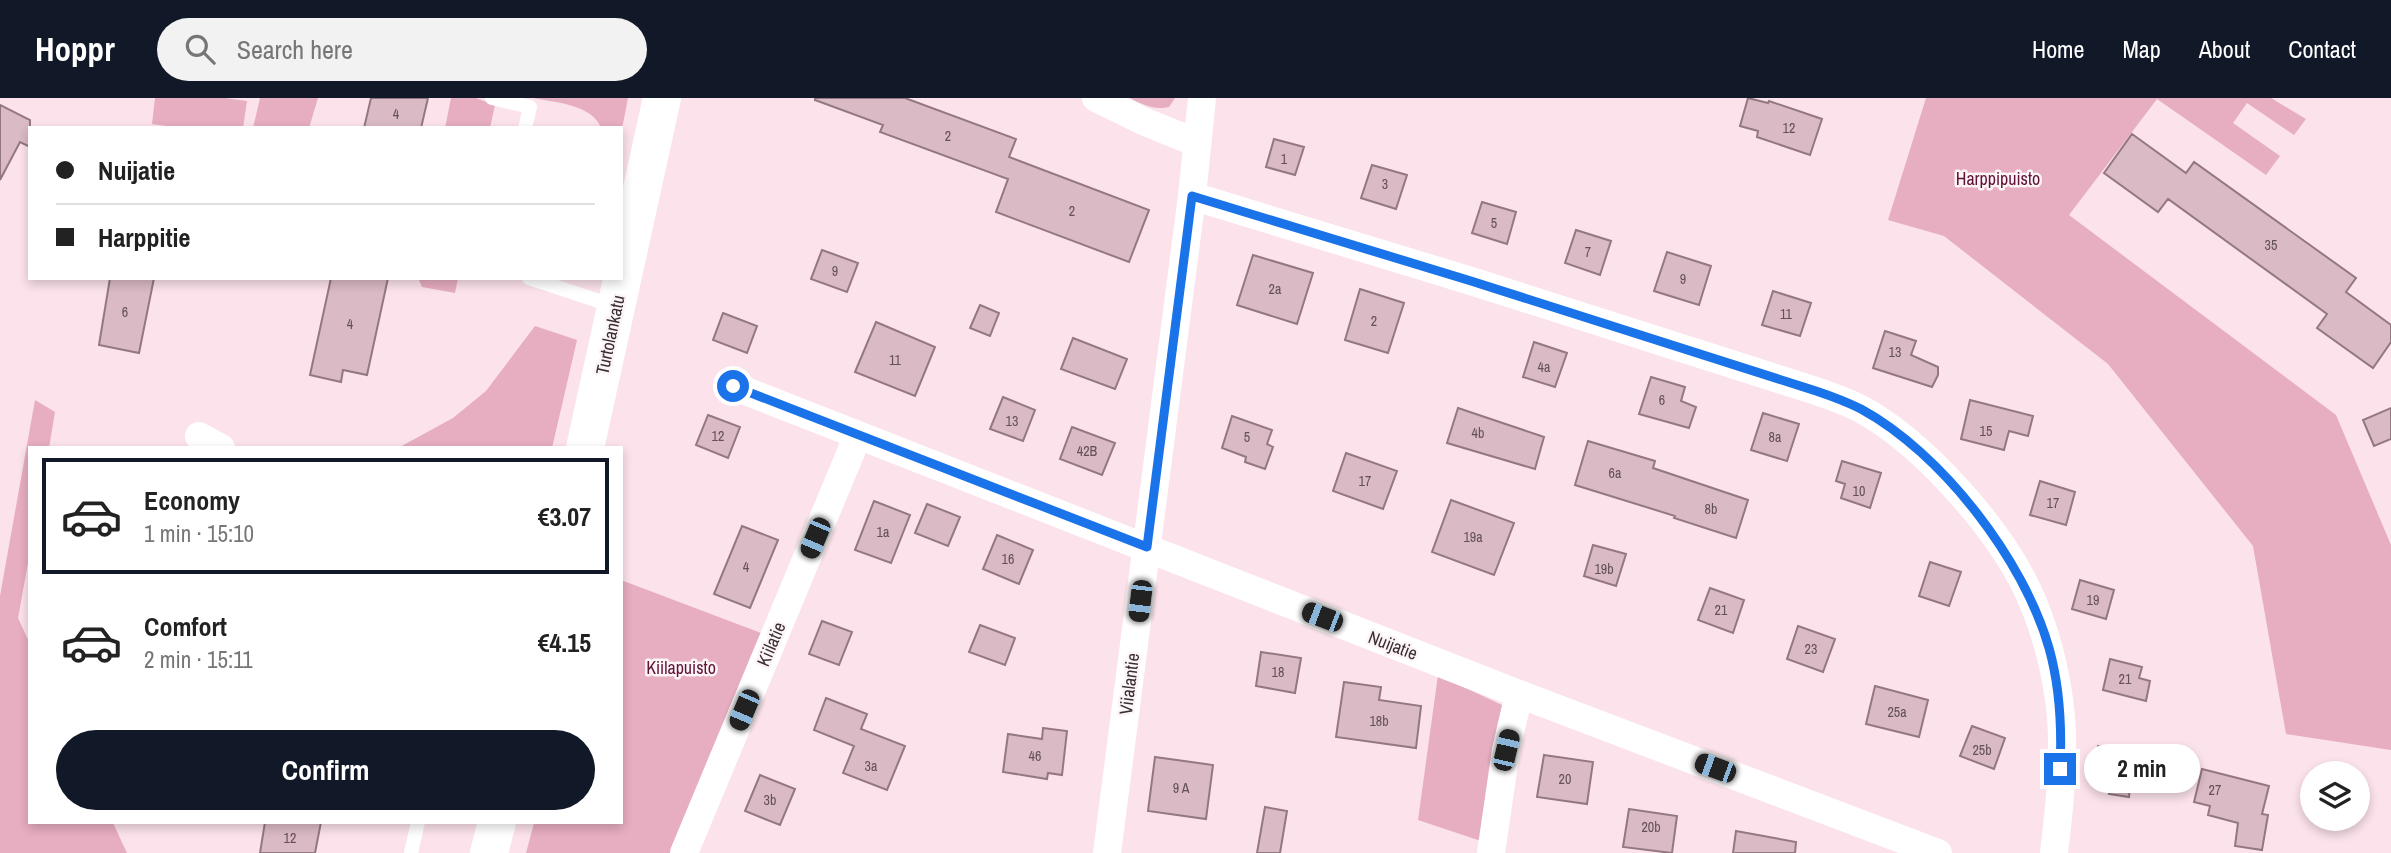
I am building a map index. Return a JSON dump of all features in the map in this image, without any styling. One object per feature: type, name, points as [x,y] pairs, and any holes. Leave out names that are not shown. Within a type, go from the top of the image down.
[{"type":"main road","name":"Turtolankatu","points":[[623,275],[662,98]]},
{"type":"main road","name":"Turtolankatu","points":[[585,446],[622,280]]},
{"type":"main road","points":[[489,853],[496,824]]},
{"type":"street","points":[[1096,98],[1197,143]]},
{"type":"street","name":"Viialantie","points":[[1107,853],[1192,196],[1202,98]]},
{"type":"street","points":[[1192,196],[1816,391],[1860,409],[1883,424],[1938,470],[1977,513],[2020,575],[2031,599],[2049,648],[2060,701],[2059,808],[2054,853]]},
{"type":"street","name":"Nuijatie","points":[[733,386],[1902,846],[1938,853]]},
{"type":"street","name":"Kiilatie","points":[[684,853],[858,435]]},
{"type":"street","points":[[1491,853],[1506,750],[1519,694]]},
{"type":"lane","points":[[492,98],[530,107],[525,126]]},
{"type":"lane","points":[[535,280],[616,307]]},
{"type":"lane","points":[[411,853],[418,824]]},
{"type":"green space","points":[[155,98],[225,98],[247,101],[243,126],[152,124]]},
{"type":"green space","points":[[260,98],[318,98],[310,126],[253,126]]},
{"type":"green space","points":[[451,98],[476,98],[495,105],[490,126],[445,126]]},
{"type":"green space","points":[[534,98],[628,98],[623,126],[600,126],[582,109]]},
{"type":"green space","points":[[1130,98],[1175,98],[1169,107],[1158,108]]},
{"type":"green space","name":"Harppipuisto","points":[[1926,98],[2271,98],[2306,119],[2294,135],[2247,103],[2233,123],[2280,156],[2266,175],[2157,99],[2069,215],[2336,415],[2391,545],[2391,750],[2286,734],[2253,546],[2108,364],[1944,236],[1888,220]]},
{"type":"green space","points":[[419,280],[458,280],[455,293],[422,287]]},
{"type":"green space","points":[[535,326],[577,340],[552,446],[402,446],[453,418],[486,391]]},
{"type":"green space","points":[[35,400],[55,412],[49,446],[28,446],[28,563],[18,618],[28,640],[28,824],[113,824],[127,853],[0,853],[0,596]]},
{"type":"green space","name":"Kiilapuisto","points":[[623,581],[761,633],[670,853],[526,853],[534,824],[623,824]]},
{"type":"green space","points":[[1438,675],[1504,706],[1484,842],[1418,820]]},
{"type":"building","points":[[371,98],[428,98],[421,126],[364,126]]},
{"type":"building","points":[[815,98],[905,98],[1016,139],[1009,157],[1149,210],[1129,262],[996,212],[1008,179],[880,132],[883,125]]},
{"type":"building","points":[[1748,98],[1768,103],[1769,101],[1822,119],[1810,155],[1757,137],[1758,131],[1740,126]]},
{"type":"building","points":[[0,105],[30,120],[30,126],[28,146],[20,142],[0,180]]},
{"type":"building","points":[[2132,134],[2186,173],[2194,162],[2356,278],[2346,292],[2391,325],[2391,342],[2373,368],[2317,328],[2327,314],[2168,199],[2158,212],[2104,173]]},
{"type":"building","points":[[1274,139],[1304,147],[1295,175],[1266,167]]},
{"type":"building","points":[[1372,165],[1407,175],[1396,209],[1361,198]]},
{"type":"building","points":[[1482,202],[1516,212],[1507,244],[1472,233]]},
{"type":"building","points":[[1576,230],[1611,241],[1600,275],[1565,263]]},
{"type":"building","points":[[822,250],[858,263],[847,292],[811,279]]},
{"type":"building","points":[[1667,252],[1711,266],[1699,305],[1654,291]]},
{"type":"building","points":[[1253,255],[1313,273],[1297,324],[1237,305]]},
{"type":"building","points":[[110,280],[154,280],[139,353],[99,345]]},
{"type":"building","points":[[331,280],[388,280],[367,375],[343,370],[341,382],[310,375]]},
{"type":"building","points":[[1360,289],[1404,303],[1388,353],[1345,340]]},
{"type":"building","points":[[1773,291],[1811,303],[1800,336],[1762,325]]},
{"type":"building","points":[[980,305],[999,313],[990,336],[970,328]]},
{"type":"building","points":[[723,313],[757,326],[747,353],[713,340]]},
{"type":"building","points":[[876,322],[935,347],[915,396],[855,372]]},
{"type":"building","points":[[1885,331],[1916,341],[1911,355],[1938,367],[1938,375],[1932,387],[1873,368]]},
{"type":"building","points":[[1073,338],[1127,359],[1115,389],[1061,369]]},
{"type":"building","points":[[1534,342],[1567,353],[1555,387],[1523,377]]},
{"type":"building","points":[[1651,377],[1685,387],[1681,401],[1696,407],[1689,428],[1639,414]]},
{"type":"building","points":[[1003,397],[1035,410],[1023,441],[990,429]]},
{"type":"building","points":[[1970,400],[2033,416],[2028,436],[2009,431],[2004,450],[1961,439]]},
{"type":"building","points":[[1458,408],[1544,437],[1535,469],[1447,443]]},
{"type":"building","points":[[2391,408],[2391,439],[2374,446],[2363,420]]},
{"type":"building","points":[[1763,413],[1799,424],[1787,461],[1751,450]]},
{"type":"building","points":[[708,415],[740,427],[728,458],[696,445]]},
{"type":"building","points":[[1232,416],[1272,430],[1267,444],[1273,447],[1265,469],[1245,462],[1246,457],[1222,448]]},
{"type":"building","points":[[1072,427],[1115,443],[1102,475],[1060,459]]},
{"type":"building","points":[[1588,441],[1655,461],[1653,468],[1748,500],[1736,538],[1575,485]]},
{"type":"building","points":[[1346,453],[1397,471],[1383,509],[1333,491]]},
{"type":"building","points":[[1842,461],[1881,473],[1870,508],[1841,498],[1845,484],[1836,481]]},
{"type":"building","points":[[2040,481],[2075,492],[2066,525],[2030,515]]},
{"type":"building","points":[[1451,500],[1514,523],[1494,575],[1432,552]]},
{"type":"building","points":[[874,501],[910,515],[891,563],[855,550]]},
{"type":"building","points":[[927,504],[960,517],[948,546],[915,533]]},
{"type":"building","points":[[742,526],[778,540],[750,608],[714,594]]},
{"type":"building","points":[[997,535],[1033,550],[1019,584],[983,569]]},
{"type":"building","points":[[1593,545],[1626,554],[1616,586],[1584,576]]},
{"type":"building","points":[[1930,562],[1961,572],[1949,606],[1919,596]]},
{"type":"building","points":[[2080,580],[2114,590],[2106,619],[2072,609]]},
{"type":"building","points":[[1710,588],[1744,600],[1733,633],[1698,620]]},
{"type":"building","points":[[822,621],[852,632],[839,665],[809,654]]},
{"type":"building","points":[[980,625],[1015,638],[1005,665],[969,652]]},
{"type":"building","points":[[1798,626],[1835,639],[1823,672],[1787,659]]},
{"type":"building","points":[[1261,652],[1301,658],[1295,693],[1256,686]]},
{"type":"building","points":[[2110,659],[2142,667],[2139,678],[2150,681],[2146,701],[2103,690]]},
{"type":"building","points":[[1344,682],[1381,687],[1379,700],[1421,706],[1416,748],[1336,737]]},
{"type":"building","points":[[1875,686],[1928,700],[1919,737],[1866,724]]},
{"type":"building","points":[[826,698],[867,714],[861,729],[905,746],[887,790],[843,773],[854,746],[814,730]]},
{"type":"building","points":[[1972,726],[2005,738],[1994,769],[1960,756]]},
{"type":"building","points":[[1043,728],[1067,731],[1062,775],[1048,773],[1047,779],[1003,772],[1008,734],[1042,739]]},
{"type":"building","points":[[2098,746],[2163,755],[2158,790],[2130,786],[2129,797],[2109,794],[2110,784],[2092,781]]},
{"type":"building","points":[[1544,755],[1593,762],[1587,804],[1537,797]]},
{"type":"building","points":[[1155,757],[1213,765],[1206,819],[1148,811]]},
{"type":"building","points":[[2202,769],[2269,786],[2262,814],[2268,815],[2262,850],[2235,846],[2238,823],[2208,815],[2210,806],[2194,802]]},
{"type":"building","points":[[760,775],[795,789],[780,825],[745,811]]},
{"type":"building","points":[[1265,807],[1287,811],[1280,853],[1257,853]]},
{"type":"building","points":[[1629,809],[1677,816],[1672,853],[1623,847]]},
{"type":"building","points":[[265,824],[321,824],[315,853],[260,853]]},
{"type":"building","points":[[1736,831],[1796,842],[1795,853],[1733,853]]},
{"type":"route","points":[[733,386],[1147,547],[1192,196],[1816,391],[1860,409],[1883,424],[1938,470],[1977,513],[2020,575],[2049,648],[2060,701],[2060,769]]}]
